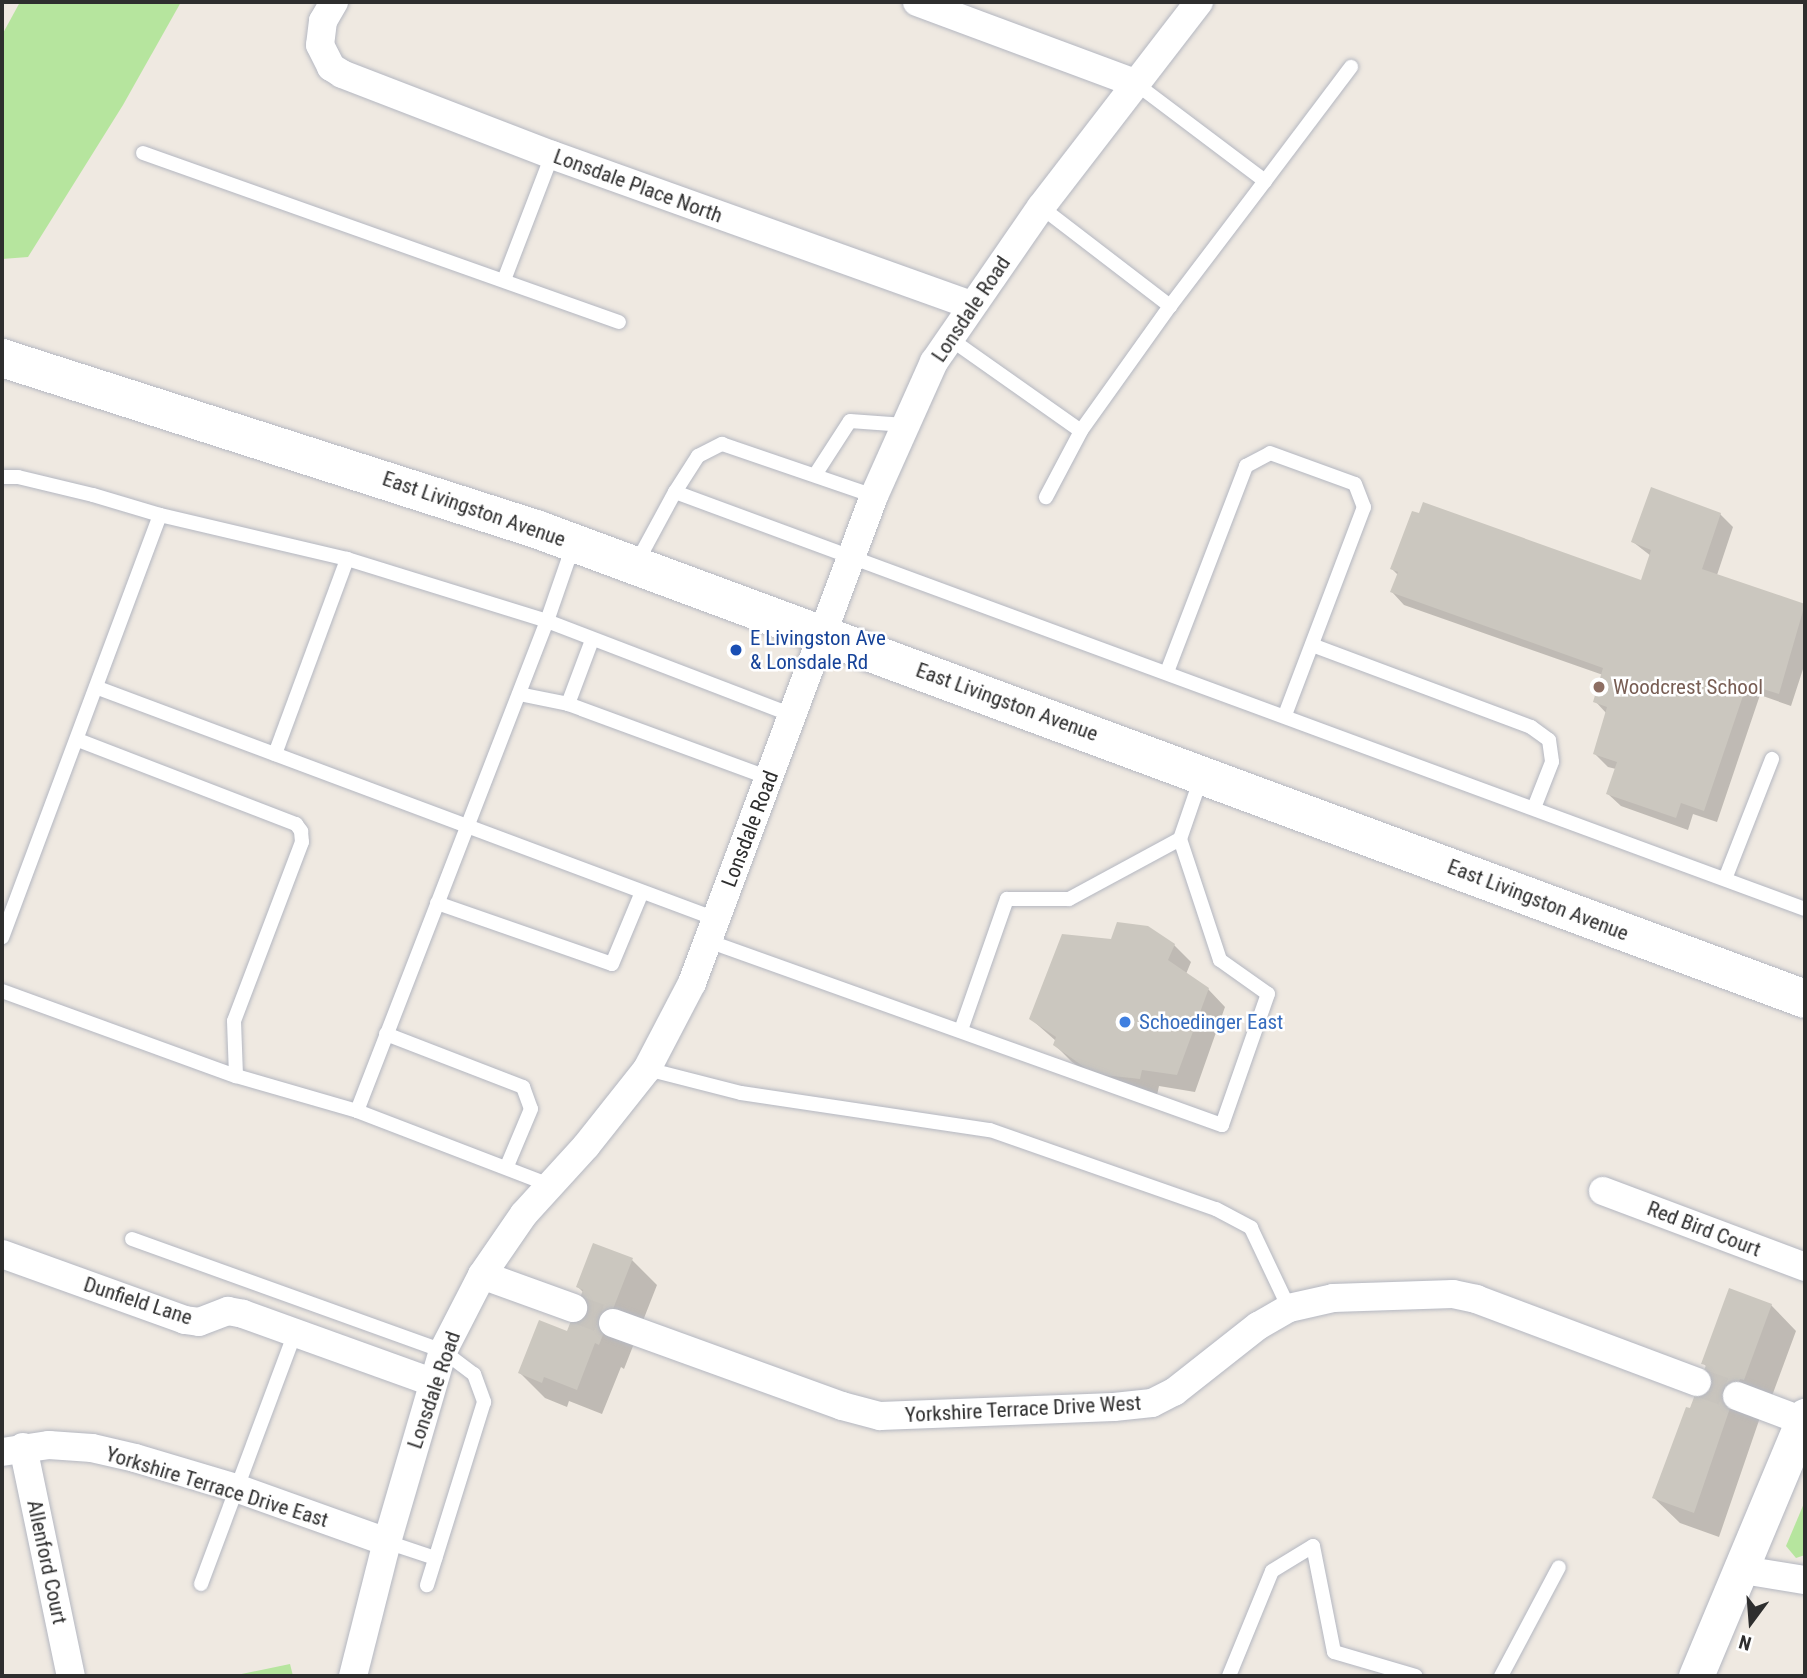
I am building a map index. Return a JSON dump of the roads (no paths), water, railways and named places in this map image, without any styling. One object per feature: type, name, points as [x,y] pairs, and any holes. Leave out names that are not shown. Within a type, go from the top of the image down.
[{"type":"main road","name":"East Livingston Avenue","points":[[2,358],[305,453],[574,543],[1805,999]]},
{"type":"street","name":"Lonsdale Place North","points":[[334,2],[323,20],[320,45],[331,66],[342,74],[552,155],[971,305]]},
{"type":"street","points":[[917,2],[1135,83]]},
{"type":"street","name":"Lonsdale Road","points":[[353,1676],[387,1542],[443,1351],[482,1275],[524,1214],[647,1069],[692,983],[874,496],[934,362],[971,305],[1041,208],[1199,2]]},
{"type":"street","name":"Red Bird Court","points":[[1603,1191],[1805,1267]]},
{"type":"street","name":"Dunfield Lane","points":[[2,1254],[185,1320],[199,1322],[228,1311],[296,1332],[432,1382]]},
{"type":"street","points":[[482,1275],[573,1308]]},
{"type":"street","name":"Yorkshire Terrace Drive West","points":[[613,1323],[842,1406],[880,1416],[1152,1403],[1174,1392],[1258,1326],[1289,1308],[1333,1298],[1453,1294],[1476,1299],[1697,1382]]},
{"type":"street","points":[[1696,1676],[1743,1570],[1804,1418],[1737,1396]]},
{"type":"street","name":"Yorkshire Terrace Drive East","points":[[12,1449],[49,1445],[92,1448],[135,1458],[236,1488],[387,1542]]},
{"type":"street","name":"Allenford Court","points":[[12,1449],[71,1676]]},
{"type":"street","points":[[1743,1570],[1805,1580]]},
{"type":"lane","points":[[1045,496],[1081,430],[1170,306],[1351,67]]},
{"type":"lane","points":[[1135,83],[1265,181]]},
{"type":"lane","points":[[143,153],[619,322]]},
{"type":"lane","points":[[505,280],[552,155]]},
{"type":"lane","points":[[1041,208],[1170,306]]},
{"type":"lane","points":[[949,338],[1081,430]]},
{"type":"lane","points":[[815,475],[850,421],[905,425]]},
{"type":"lane","points":[[635,566],[698,456],[722,444],[874,496]]},
{"type":"lane","points":[[1167,672],[1246,466],[1270,453],[1355,484],[1364,507],[1284,715]]},
{"type":"lane","points":[[2,477],[18,477],[56,486],[160,515],[347,559],[547,621],[792,715]]},
{"type":"lane","points":[[675,492],[1805,909]]},
{"type":"lane","points":[[2,937],[160,515]]},
{"type":"lane","points":[[357,1111],[547,621],[574,543]]},
{"type":"lane","points":[[275,754],[347,559]]},
{"type":"lane","points":[[568,704],[592,640]]},
{"type":"lane","points":[[1312,645],[1531,727],[1549,740],[1552,762],[1534,808]]},
{"type":"lane","points":[[97,688],[642,892],[712,930],[961,1030],[1222,1125],[1268,994],[1220,960],[1180,839],[1202,774]]},
{"type":"lane","points":[[519,694],[568,704],[769,778]]},
{"type":"lane","points":[[78,740],[296,824],[301,831],[302,842],[234,1021],[236,1076]]},
{"type":"lane","points":[[1725,878],[1772,759]]},
{"type":"lane","points":[[961,1030],[1007,899],[1069,899],[1180,839]]},
{"type":"lane","points":[[437,903],[612,964],[642,892]]},
{"type":"lane","points":[[2,990],[236,1076],[357,1111],[507,1166],[550,1185]]},
{"type":"lane","points":[[386,1034],[523,1087],[531,1109],[507,1166]]},
{"type":"lane","points":[[647,1069],[741,1093],[990,1130],[1216,1209],[1251,1228],[1289,1308]]},
{"type":"lane","points":[[132,1239],[443,1351],[474,1374],[484,1402],[427,1585]]},
{"type":"lane","points":[[201,1584],[296,1332]]},
{"type":"lane","points":[[387,1542],[435,1558]]},
{"type":"lane","points":[[1229,1676],[1272,1571],[1313,1546],[1334,1652],[1416,1676]]},
{"type":"lane","points":[[1501,1676],[1559,1567]]},
{"type":"tunnel","points":[[573,1308],[613,1323]]},
{"type":"tunnel","points":[[1697,1382],[1737,1396]]},
{"type":"place","name":"E Livingston Ave & Lonsdale Rd","points":[[736,650]]},
{"type":"place","name":"Woodcrest School","points":[[1599,687]]},
{"type":"place","name":"Schoedinger East","points":[[1125,1022]]}]
